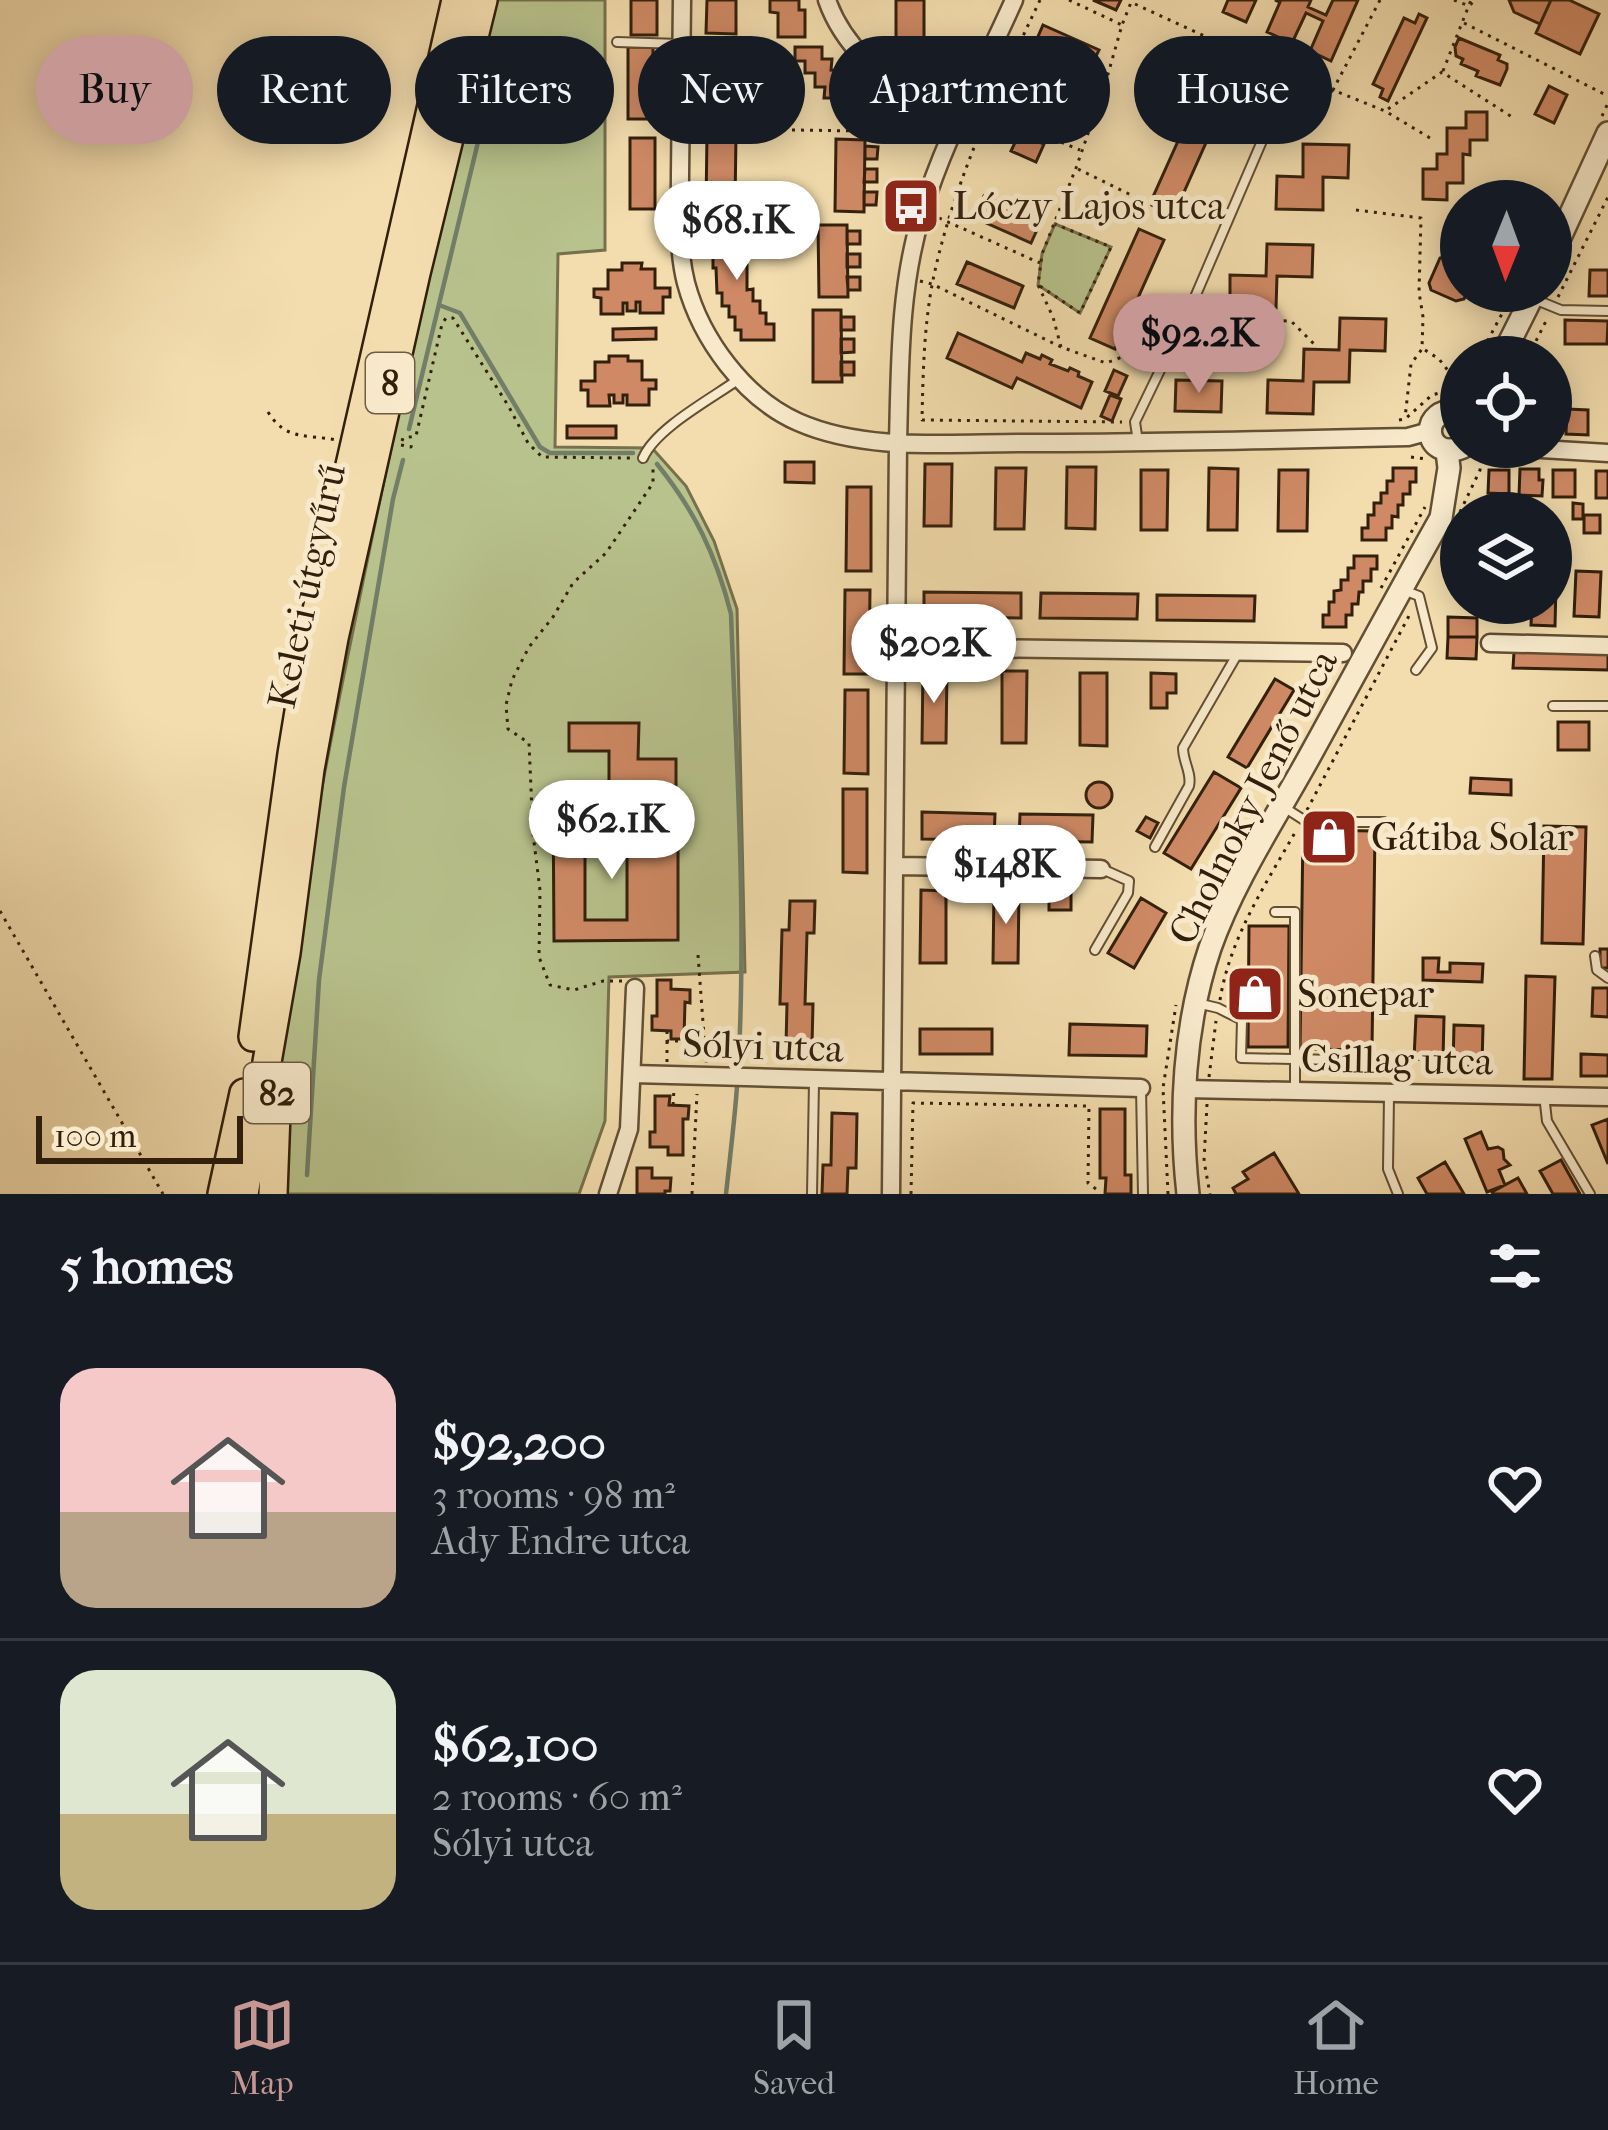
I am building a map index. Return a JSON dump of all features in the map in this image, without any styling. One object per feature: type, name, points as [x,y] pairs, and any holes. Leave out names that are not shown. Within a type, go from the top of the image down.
[{"type":"main road","name":"Keleti útgyűrű","points":[[221,1194],[254,1033],[312,632],[456,0]]},
{"type":"main road","name":"Keleti útgyűrű","points":[[244,1194],[334,638],[406,313],[483,0]]},
{"type":"main road","name":"82","points":[[273,1194],[279,992]]},
{"type":"street","points":[[681,36],[682,0]]},
{"type":"street","points":[[827,0],[845,36]]},
{"type":"street","points":[[998,36],[1015,0]]},
{"type":"street","points":[[1572,211],[1608,133]]},
{"type":"street","points":[[681,144],[680,242],[686,284],[712,342],[740,378],[793,420],[844,436],[898,442],[1138,443],[1408,437],[1430,431]]},
{"type":"street","points":[[891,1194],[900,353],[908,278],[922,214],[948,144]]},
{"type":"street","points":[[1440,413],[1430,431],[1440,449]]},
{"type":"street","points":[[1572,451],[1608,453]]},
{"type":"street","name":"Cholnoky Jenő utca","points":[[1188,1194],[1185,1089],[1196,1003],[1211,947],[1226,910],[1441,518],[1450,468]]},
{"type":"street","points":[[1490,643],[1608,646]]},
{"type":"street","name":"Cholnoky Jenő utca","points":[[896,646],[1343,652]]},
{"type":"street","points":[[895,866],[1101,869]]},
{"type":"street","name":"Sólyi utca","points":[[608,1194],[629,1129],[636,984]]},
{"type":"street","name":"Sólyi utca","points":[[633,1074],[892,1083]]},
{"type":"street","points":[[892,1083],[1141,1088]]},
{"type":"street","name":"Csillag utca","points":[[1185,1089],[1608,1097]]},
{"type":"lane","points":[[617,42],[638,43]]},
{"type":"lane","points":[[1138,443],[1135,422],[1261,144]]},
{"type":"lane","points":[[1572,304],[1608,311]]},
{"type":"lane","points":[[643,458],[650,445],[740,378]]},
{"type":"lane","points":[[1401,589],[1419,596],[1432,648],[1416,670]]},
{"type":"lane","points":[[1155,847],[1189,786],[1183,748],[1239,651]]},
{"type":"lane","points":[[1553,706],[1608,706]]},
{"type":"lane","points":[[1282,806],[1307,822],[1384,822]]},
{"type":"lane","points":[[1095,950],[1128,892],[1129,881],[1101,869]]},
{"type":"lane","points":[[1275,912],[1295,912],[1294,1091]]},
{"type":"lane","points":[[1595,956],[1597,970],[1608,978]]},
{"type":"lane","points":[[1196,1003],[1242,1020],[1240,1058],[1381,1061]]},
{"type":"lane","points":[[812,1194],[814,1080]]},
{"type":"lane","points":[[1141,1088],[1143,1194]]},
{"type":"lane","points":[[1389,1093],[1388,1169],[1398,1194]]},
{"type":"lane","points":[[1544,1095],[1547,1121],[1591,1194]]},
{"type":"path","points":[[1023,36],[1040,0]]},
{"type":"path","points":[[1069,0],[1122,25]]},
{"type":"path","points":[[1380,0],[1333,90],[1384,111],[1430,138]]},
{"type":"path","points":[[1384,111],[1442,72],[1472,2],[1454,0]]},
{"type":"path","points":[[1110,67],[1132,1],[1203,36]]},
{"type":"path","points":[[1464,23],[1608,96]]},
{"type":"path","points":[[1442,72],[1512,117]]},
{"type":"path","points":[[977,144],[958,190],[932,284],[922,420],[1135,422]]},
{"type":"path","points":[[1066,144],[1082,151]]},
{"type":"path","points":[[1060,347],[1039,285],[1041,263],[1084,144]]},
{"type":"path","points":[[1076,168],[1180,219]]},
{"type":"path","points":[[1572,245],[1608,197]]},
{"type":"path","points":[[1356,209],[1421,218],[1422,349],[1411,364],[1405,419],[1387,423]]},
{"type":"path","points":[[922,214],[950,220],[1041,263]]},
{"type":"path","points":[[1039,285],[1080,313],[1111,248],[1055,224]]},
{"type":"path","points":[[908,278],[932,284],[1060,347],[1106,363],[1132,353]]},
{"type":"path","points":[[1192,304],[1235,320],[1291,321],[1315,345]]},
{"type":"path","points":[[1499,336],[1520,312]]},
{"type":"path","points":[[401,445],[411,447],[412,443],[402,441],[416,436],[442,324],[452,318],[528,443],[542,457],[643,458]]},
{"type":"path","points":[[1422,349],[1440,360]]},
{"type":"path","points":[[268,412],[275,424],[293,434],[342,442],[344,435]]},
{"type":"path","points":[[636,984],[603,981],[574,990],[550,985],[538,957],[540,890],[529,743],[508,729],[506,706],[512,680],[529,646],[573,583],[606,553],[653,483],[650,445]]},
{"type":"path","points":[[1411,457],[1440,456]]},
{"type":"path","points":[[0,910],[163,1194]]},
{"type":"path","points":[[692,1194],[709,1077],[698,955]]},
{"type":"path","points":[[667,1031],[667,1076]]},
{"type":"path","points":[[667,1041],[704,1041]]},
{"type":"path","points":[[910,1194],[913,1103],[1089,1106],[1088,1183],[1096,1194]]},
{"type":"green space","points":[[488,0],[605,0],[605,36],[480,36]]},
{"type":"green space","points":[[457,144],[605,144],[605,250],[558,254],[555,447],[652,448],[686,486],[714,541],[737,609],[745,972],[609,977],[605,1121],[579,1194],[263,1194],[301,906],[387,465]]},
{"type":"green space","points":[[1055,224],[1111,247],[1080,313],[1038,285],[1042,254]]},
{"type":"building","points":[[631,0],[657,0],[657,35],[631,35]]},
{"type":"building","points":[[707,0],[736,0],[736,34],[706,33]]},
{"type":"building","points":[[770,0],[799,0],[799,10],[805,10],[805,36],[778,36],[778,13],[770,12]]},
{"type":"building","points":[[896,0],[924,0],[924,36],[896,36]]},
{"type":"building","points":[[1093,0],[1121,0],[1116,10]]},
{"type":"building","points":[[1228,0],[1256,0],[1246,22],[1223,12]]},
{"type":"building","points":[[1275,0],[1311,0],[1308,7],[1326,15],[1333,0],[1358,0],[1332,59],[1332,36],[1316,36],[1323,21],[1306,13],[1295,36],[1267,32],[1280,2]]},
{"type":"building","points":[[1509,0],[1551,0],[1540,24],[1514,12]]},
{"type":"building","points":[[1551,0],[1569,0],[1599,14],[1580,54],[1536,33]]},
{"type":"building","points":[[1419,14],[1427,18],[1388,101],[1380,97],[1383,89],[1373,84],[1404,18],[1415,23]]},
{"type":"building","points":[[1043,25],[1068,36],[1038,36]]},
{"type":"building","points":[[1459,38],[1500,55],[1498,60],[1507,69],[1500,85],[1461,64],[1455,47]]},
{"type":"building","points":[[628,47],[638,47],[638,119],[628,119]]},
{"type":"building","points":[[805,47],[822,47],[822,59],[829,59],[829,98],[824,98],[825,87],[815,87],[815,73],[805,73]]},
{"type":"building","points":[[1549,86],[1567,95],[1554,123],[1535,114]]},
{"type":"building","points":[[1466,112],[1487,112],[1487,140],[1470,140],[1470,155],[1463,154],[1463,180],[1440,180],[1440,200],[1423,199],[1423,169],[1437,169],[1437,154],[1447,154],[1447,128],[1466,128]]},
{"type":"building","points":[[630,138],[638,138],[638,144],[655,144],[655,209],[630,209]]},
{"type":"building","points":[[707,144],[736,144],[735,206],[706,206]]},
{"type":"building","points":[[836,144],[865,144],[864,212],[835,211]]},
{"type":"building","points":[[1014,144],[1044,144],[1036,162],[1011,151]]},
{"type":"building","points":[[1177,144],[1205,144],[1176,210],[1152,199]]},
{"type":"building","points":[[1303,144],[1349,145],[1348,178],[1323,177],[1323,210],[1276,209],[1277,176],[1303,177]]},
{"type":"building","points":[[865,146],[878,147],[877,159],[865,159]]},
{"type":"building","points":[[865,169],[877,169],[877,182],[864,182]]},
{"type":"building","points":[[864,192],[877,192],[876,205],[864,205]]},
{"type":"building","points":[[984,196],[1041,221],[1031,243],[975,218]]},
{"type":"building","points":[[709,220],[736,220],[736,243],[742,243],[742,265],[747,265],[747,290],[753,289],[753,301],[760,301],[766,324],[774,324],[774,340],[741,340],[735,317],[729,317],[729,306],[722,306]]},
{"type":"building","points":[[818,225],[847,225],[848,297],[819,297]]},
{"type":"building","points":[[1139,229],[1164,240],[1115,349],[1090,338]]},
{"type":"building","points":[[847,231],[860,231],[860,244],[847,244]]},
{"type":"building","points":[[1267,244],[1313,245],[1312,277],[1277,276],[1276,308],[1230,307],[1230,275],[1266,276]]},
{"type":"building","points":[[847,254],[860,254],[860,267],[847,267]]},
{"type":"building","points":[[1440,258],[1440,294],[1429,283]]},
{"type":"building","points":[[967,262],[1023,286],[1014,308],[957,284]]},
{"type":"building","points":[[622,263],[655,269],[655,288],[670,288],[670,297],[663,297],[663,313],[640,313],[640,302],[636,302],[636,311],[627,311],[623,303],[623,314],[601,314],[601,298],[594,297],[594,289],[608,289],[608,270],[622,270]]},
{"type":"building","points":[[1590,270],[1608,270],[1608,296],[1589,296]]},
{"type":"building","points":[[847,277],[860,277],[860,290],[848,290]]},
{"type":"building","points":[[813,310],[841,310],[842,382],[813,382]]},
{"type":"building","points":[[841,317],[854,317],[854,330],[841,330]]},
{"type":"building","points":[[1340,318],[1386,319],[1385,351],[1350,350],[1349,382],[1314,382],[1313,414],[1267,413],[1268,380],[1303,381],[1304,349],[1339,350]]},
{"type":"building","points":[[1565,320],[1608,321],[1607,344],[1572,344],[1572,336],[1565,336]]},
{"type":"building","points":[[656,328],[656,339],[613,340],[613,329]]},
{"type":"building","points":[[958,333],[1022,362],[1026,353],[1040,359],[1042,355],[1052,360],[1050,364],[1079,372],[1078,376],[1092,382],[1081,408],[1017,378],[1012,388],[947,358]]},
{"type":"building","points":[[841,339],[854,339],[854,352],[841,353]]},
{"type":"building","points":[[609,356],[642,361],[642,380],[656,380],[656,389],[649,389],[649,405],[627,405],[627,395],[623,403],[614,403],[614,395],[609,395],[610,406],[588,406],[588,390],[581,390],[581,381],[595,381],[595,362],[609,362]]},
{"type":"building","points":[[841,362],[854,362],[854,375],[841,375]]},
{"type":"building","points":[[1114,370],[1127,376],[1118,396],[1105,391]]},
{"type":"building","points":[[1176,380],[1222,381],[1221,412],[1175,411]]},
{"type":"building","points":[[1110,395],[1121,399],[1112,421],[1101,416]]},
{"type":"building","points":[[1572,409],[1588,410],[1588,435],[1572,434]]},
{"type":"building","points":[[567,426],[616,426],[616,438],[567,438]]},
{"type":"building","points":[[785,462],[814,462],[814,483],[785,482]]},
{"type":"building","points":[[925,464],[952,464],[951,526],[924,526]]},
{"type":"building","points":[[1067,467],[1096,467],[1095,529],[1066,528]]},
{"type":"building","points":[[996,468],[1026,468],[1024,529],[995,529]]},
{"type":"building","points":[[1209,468],[1238,469],[1237,530],[1208,530]]},
{"type":"building","points":[[1393,468],[1416,468],[1416,482],[1410,482],[1410,494],[1403,494],[1398,517],[1392,516],[1392,528],[1386,528],[1386,540],[1362,540],[1368,515],[1374,515],[1374,503],[1381,503],[1387,481],[1393,481]]},
{"type":"building","points":[[1520,469],[1539,469],[1542,492],[1519,492]]},
{"type":"building","points":[[1141,470],[1168,470],[1167,530],[1141,530]]},
{"type":"building","points":[[1279,470],[1308,470],[1307,531],[1278,531]]},
{"type":"building","points":[[1489,470],[1509,470],[1509,492],[1488,492]]},
{"type":"building","points":[[1553,470],[1575,470],[1575,497],[1572,492],[1553,492]]},
{"type":"building","points":[[1596,471],[1608,471],[1608,498],[1596,498]]},
{"type":"building","points":[[847,487],[871,487],[871,571],[846,571]]},
{"type":"building","points":[[1573,503],[1583,504],[1583,519],[1573,519]]},
{"type":"building","points":[[1584,515],[1600,515],[1600,533],[1584,533]]},
{"type":"building","points":[[1354,556],[1377,556],[1377,569],[1371,569],[1371,581],[1363,581],[1358,604],[1352,604],[1352,615],[1346,615],[1346,627],[1323,627],[1334,591],[1341,590],[1341,580],[1348,580],[1348,568],[1354,568]]},
{"type":"building","points":[[1576,571],[1601,572],[1599,617],[1574,616]]},
{"type":"building","points":[[845,590],[870,590],[869,674],[844,674]]},
{"type":"building","points":[[924,592],[1021,593],[1021,618],[924,616]]},
{"type":"building","points":[[1041,593],[1138,594],[1137,619],[1040,618]]},
{"type":"building","points":[[1157,595],[1255,596],[1254,621],[1157,620]]},
{"type":"building","points":[[1448,624],[1477,624],[1477,637],[1448,637]]},
{"type":"building","points":[[1448,637],[1477,637],[1476,659],[1447,658]]},
{"type":"building","points":[[1514,652],[1608,654],[1608,670],[1513,668]]},
{"type":"building","points":[[923,669],[947,669],[946,743],[922,743]]},
{"type":"building","points":[[1002,671],[1027,671],[1026,743],[1002,743]]},
{"type":"building","points":[[1080,673],[1107,673],[1107,746],[1080,745]]},
{"type":"building","points":[[1151,673],[1176,674],[1176,693],[1167,693],[1167,708],[1151,708]]},
{"type":"building","points":[[1275,679],[1294,690],[1247,768],[1228,757]]},
{"type":"building","points":[[845,690],[868,690],[868,774],[844,773]]},
{"type":"building","points":[[1558,722],[1589,722],[1589,750],[1558,750]]},
{"type":"building","points":[[569,723],[639,723],[638,759],[676,759],[676,786],[609,786],[609,751],[569,751]]},
{"type":"building","points":[[1214,772],[1241,788],[1191,869],[1164,853]]},
{"type":"building","points":[[1471,778],[1511,780],[1511,795],[1470,793]]},
{"type":"building","points":[[1099,782],[1112,795],[1099,808],[1086,795]]},
{"type":"building","points":[[553,789],[585,789],[585,920],[627,920],[627,841],[678,841],[678,940],[554,941]]},
{"type":"building","points":[[843,789],[867,789],[867,873],[843,872]]},
{"type":"building","points":[[922,812],[995,814],[994,840],[922,839]]},
{"type":"building","points":[[1020,814],[1093,815],[1092,842],[1019,841]]},
{"type":"building","points":[[1146,817],[1158,823],[1150,838],[1137,831]]},
{"type":"building","points":[[1544,826],[1586,827],[1583,944],[1542,943]]},
{"type":"building","points":[[1303,830],[1375,831],[1372,1050],[1300,1049]]},
{"type":"building","points":[[921,890],[946,891],[946,963],[920,963]]},
{"type":"building","points":[[994,890],[1019,890],[1018,963],[993,963]]},
{"type":"building","points":[[1049,893],[1071,894],[1071,910],[1049,910]]},
{"type":"building","points":[[1141,898],[1166,913],[1134,968],[1108,953]]},
{"type":"building","points":[[790,901],[815,901],[814,933],[807,933],[805,1004],[813,1004],[812,1045],[786,1045],[787,1004],[780,1004],[782,930],[789,930]]},
{"type":"building","points":[[1249,926],[1289,926],[1288,1047],[1248,1047]]},
{"type":"building","points":[[1600,949],[1608,949],[1608,968],[1600,968]]},
{"type":"building","points":[[1423,958],[1439,958],[1438,972],[1450,972],[1450,963],[1483,964],[1482,982],[1423,980]]},
{"type":"building","points":[[1526,976],[1555,977],[1552,1079],[1524,1079]]},
{"type":"building","points":[[657,980],[671,980],[671,989],[690,990],[684,1039],[671,1039],[671,1031],[652,1030]]},
{"type":"building","points":[[1593,988],[1608,988],[1608,1017],[1592,1016]]},
{"type":"building","points":[[1416,1016],[1444,1017],[1443,1060],[1414,1059]]},
{"type":"building","points":[[1070,1024],[1147,1026],[1146,1056],[1069,1055]]},
{"type":"building","points":[[1454,1025],[1483,1026],[1482,1067],[1453,1066]]},
{"type":"building","points":[[920,1029],[992,1029],[992,1054],[920,1054]]},
{"type":"building","points":[[1581,1054],[1608,1055],[1608,1076],[1581,1076]]},
{"type":"building","points":[[655,1096],[670,1096],[669,1105],[689,1106],[688,1119],[683,1119],[683,1155],[668,1155],[668,1147],[650,1147]]},
{"type":"building","points":[[1100,1109],[1125,1109],[1125,1175],[1131,1175],[1131,1194],[1105,1194],[1106,1178],[1100,1178]]},
{"type":"building","points":[[832,1113],[857,1114],[856,1168],[848,1168],[847,1194],[822,1194],[823,1165],[831,1165]]},
{"type":"building","points":[[1608,1119],[1608,1164],[1592,1125]]},
{"type":"building","points":[[1481,1132],[1488,1149],[1503,1150],[1510,1165],[1499,1170],[1505,1185],[1487,1192],[1465,1139]]},
{"type":"building","points":[[1274,1153],[1299,1194],[1236,1194],[1233,1188],[1248,1179],[1243,1172]]},
{"type":"building","points":[[1561,1160],[1580,1194],[1553,1194],[1540,1171]]},
{"type":"building","points":[[1445,1162],[1464,1194],[1427,1194],[1418,1178]]},
{"type":"building","points":[[637,1168],[652,1168],[652,1178],[671,1178],[670,1191],[637,1194]]},
{"type":"building","points":[[1518,1178],[1527,1194],[1493,1194],[1492,1192]]},
{"type":"waterway","points":[[409,429],[478,144]]},
{"type":"waterway","points":[[439,305],[460,313],[540,447],[550,453],[633,453]]},
{"type":"waterway","points":[[307,1175],[319,980],[344,787],[403,460]]},
{"type":"waterway","points":[[657,464],[703,534],[731,614],[741,977],[726,1194]]},
{"type":"place","name":"Lóczy Lajos utca","points":[[911,206]]},
{"type":"place","name":"Gátiba Solar","points":[[1329,837]]},
{"type":"place","name":"Sonepar","points":[[1255,994]]}]
